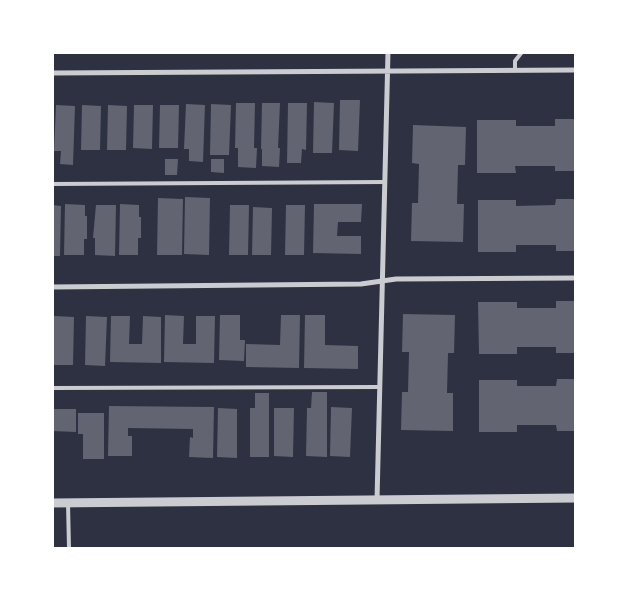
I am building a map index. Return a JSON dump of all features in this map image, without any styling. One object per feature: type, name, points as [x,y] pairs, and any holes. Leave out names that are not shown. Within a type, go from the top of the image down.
[{"type":"street","points":[[377,500],[388,52]]},
{"type":"street","points":[[52,73],[576,70]]},
{"type":"street","points":[[52,287],[361,284],[396,279],[576,278]]},
{"type":"street","points":[[52,503],[576,498]]},
{"type":"lane","points":[[515,70],[515,62],[522,52]]},
{"type":"lane","points":[[52,184],[385,182]]},
{"type":"lane","points":[[52,388],[380,387]]},
{"type":"lane","points":[[68,502],[69,548]]},
{"type":"building","points":[[340,100],[360,100],[358,151],[339,150]]},
{"type":"building","points":[[314,102],[334,103],[332,153],[313,153]]},
{"type":"building","points":[[236,103],[255,103],[254,148],[257,148],[256,168],[238,167],[238,148],[235,148]]},
{"type":"building","points":[[262,103],[280,103],[279,167],[262,166]]},
{"type":"building","points":[[288,103],[307,103],[306,150],[302,149],[301,163],[287,163]]},
{"type":"building","points":[[186,104],[205,105],[203,162],[189,161],[189,149],[184,149]]},
{"type":"building","points":[[211,104],[231,105],[229,155],[210,155]]},
{"type":"building","points":[[56,105],[75,106],[73,165],[60,164],[61,151],[54,151]]},
{"type":"building","points":[[82,105],[101,106],[100,150],[81,150]]},
{"type":"building","points":[[108,105],[127,106],[126,150],[107,150]]},
{"type":"building","points":[[134,105],[153,105],[152,149],[133,148]]},
{"type":"building","points":[[160,105],[179,105],[178,148],[159,148]]},
{"type":"building","points":[[555,119],[576,119],[576,171],[555,171],[555,166],[515,166],[516,173],[477,173],[477,120],[516,120],[516,126],[555,126]]},
{"type":"building","points":[[413,125],[466,127],[465,165],[458,165],[457,204],[464,204],[463,242],[411,241],[412,203],[418,203],[419,164],[412,163]]},
{"type":"building","points":[[165,159],[178,159],[177,175],[165,175]]},
{"type":"building","points":[[211,159],[224,159],[224,173],[211,172]]},
{"type":"building","points":[[185,197],[210,198],[209,255],[184,254]]},
{"type":"building","points":[[158,198],[183,199],[182,255],[157,255]]},
{"type":"building","points":[[556,199],[576,199],[576,251],[556,251],[556,245],[516,245],[516,252],[478,252],[478,200],[516,200],[516,206],[555,205]]},
{"type":"building","points":[[65,204],[85,205],[87,239],[84,239],[84,255],[64,255]]},
{"type":"building","points":[[120,204],[139,205],[141,238],[138,238],[138,255],[119,255]]},
{"type":"building","points":[[314,204],[362,204],[361,222],[338,222],[337,236],[361,236],[361,254],[313,253]]},
{"type":"building","points":[[52,205],[61,206],[60,256],[52,256]]},
{"type":"building","points":[[96,205],[116,205],[115,256],[95,255],[95,238],[93,238]]},
{"type":"building","points":[[230,205],[249,205],[248,255],[229,255]]},
{"type":"building","points":[[286,205],[305,205],[304,255],[285,255]]},
{"type":"building","points":[[253,207],[272,208],[271,255],[252,255]]},
{"type":"building","points":[[556,301],[576,301],[576,353],[556,353],[556,347],[517,347],[517,354],[479,354],[478,302],[517,302],[517,308],[556,308]]},
{"type":"building","points":[[403,314],[455,315],[454,353],[448,353],[447,393],[453,393],[453,431],[401,430],[402,392],[408,392],[409,352],[402,352]]},
{"type":"building","points":[[165,315],[184,316],[183,344],[196,344],[196,316],[215,316],[214,363],[164,362]]},
{"type":"building","points":[[220,315],[240,315],[240,340],[245,340],[244,361],[219,360]]},
{"type":"building","points":[[281,315],[300,315],[299,368],[246,367],[246,344],[280,345]]},
{"type":"building","points":[[305,315],[325,315],[325,345],[358,346],[358,369],[304,368]]},
{"type":"building","points":[[54,316],[74,317],[73,365],[53,365]]},
{"type":"building","points":[[86,316],[107,317],[105,366],[85,365]]},
{"type":"building","points":[[111,316],[130,316],[129,344],[142,344],[143,316],[161,317],[161,363],[110,362]]},
{"type":"building","points":[[557,379],[576,379],[576,431],[557,431],[556,425],[517,425],[517,432],[479,432],[479,380],[517,380],[517,386],[556,386]]},
{"type":"building","points":[[312,392],[327,392],[327,457],[306,456],[307,408],[311,408]]},
{"type":"building","points":[[255,393],[269,393],[269,457],[250,457],[250,408],[255,408]]},
{"type":"building","points":[[109,406],[214,407],[213,458],[189,457],[190,437],[193,438],[193,429],[128,428],[128,436],[132,436],[132,456],[108,456]]},
{"type":"building","points":[[331,407],[352,408],[350,457],[330,456]]},
{"type":"building","points":[[218,408],[237,409],[237,458],[217,457]]},
{"type":"building","points":[[274,408],[294,408],[293,457],[274,456]]},
{"type":"building","points":[[52,409],[76,409],[76,432],[52,431]]},
{"type":"building","points":[[78,413],[104,413],[104,459],[83,459],[83,434],[78,434]]}]
